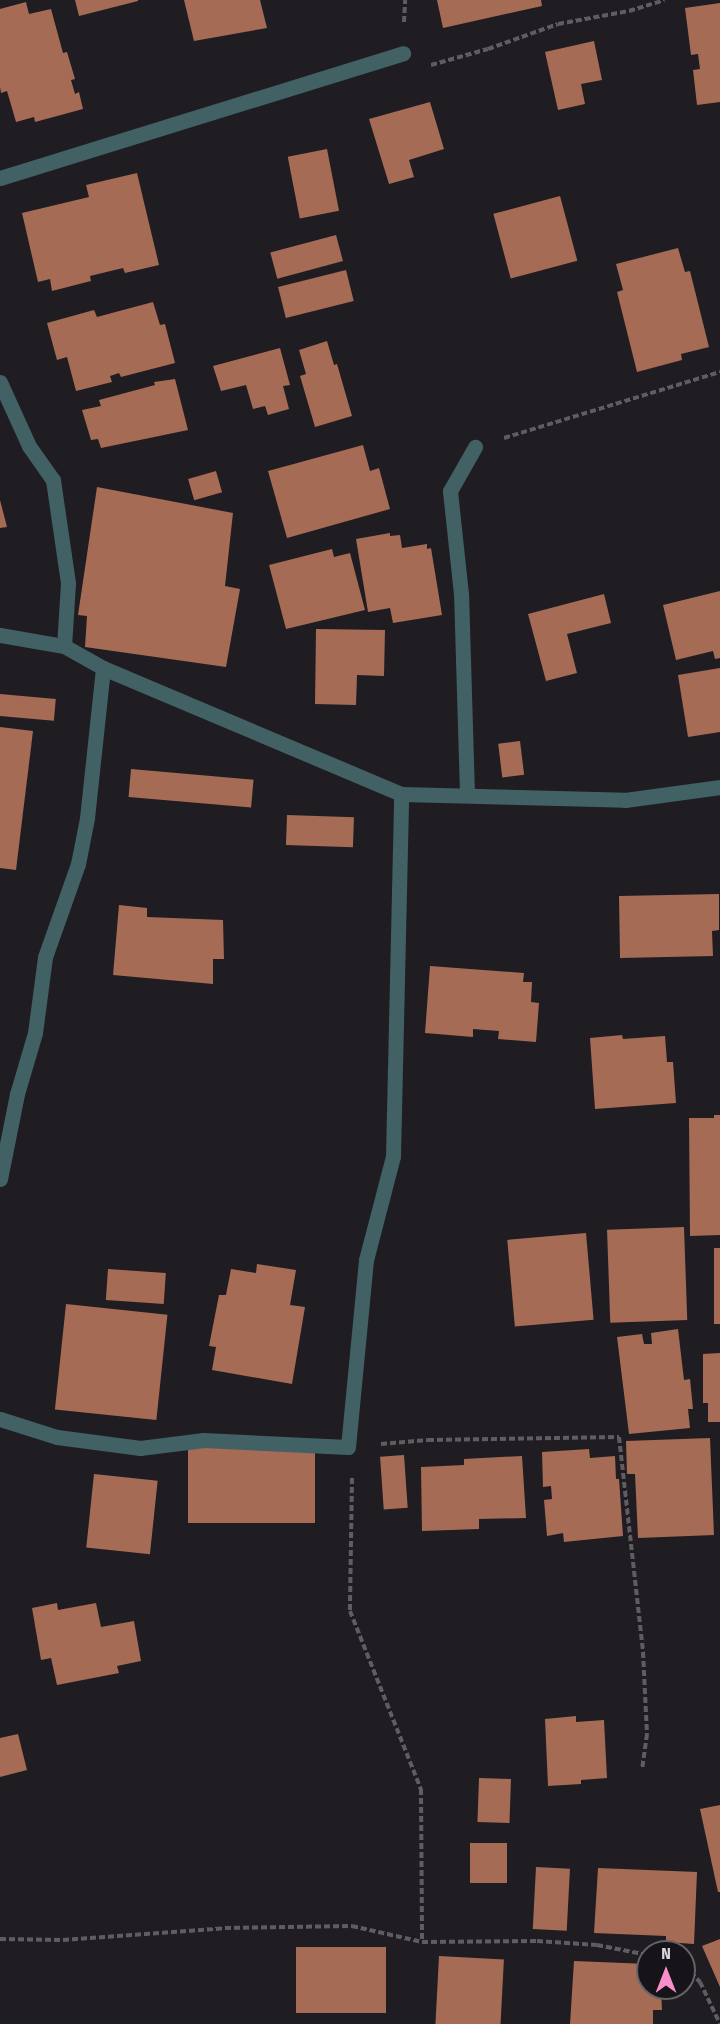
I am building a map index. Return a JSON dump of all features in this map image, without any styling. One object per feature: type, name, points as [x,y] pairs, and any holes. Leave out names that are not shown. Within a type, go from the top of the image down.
[{"type":"street","points":[[0,178],[403,53]]},
{"type":"street","points":[[0,382],[29,446],[53,480],[68,583],[64,646]]},
{"type":"street","points":[[467,794],[461,594],[450,491],[475,447]]},
{"type":"street","points":[[0,635],[64,646],[103,668],[401,794],[625,800],[720,788]]},
{"type":"street","points":[[0,1179],[17,1094],[35,1033],[45,957],[78,864],[87,818],[103,668]]},
{"type":"street","points":[[0,1419],[57,1437],[140,1448],[203,1440],[348,1447],[366,1260],[393,1156],[401,794]]},
{"type":"path","points":[[405,0],[403,53],[433,66],[558,24],[628,11],[664,0]]},
{"type":"path","points":[[475,447],[720,372]]},
{"type":"path","points":[[422,1942],[420,1789],[350,1611],[352,1467],[348,1447],[428,1440],[620,1437],[643,1652],[647,1734],[642,1768]]},
{"type":"path","points":[[0,1939],[63,1940],[225,1928],[352,1926],[422,1942],[537,1941],[597,1945],[636,1953]]},
{"type":"path","points":[[696,1978],[720,2024]]},
{"type":"building","points":[[75,0],[138,0],[138,1],[79,16]]},
{"type":"building","points":[[184,0],[260,0],[267,28],[194,41]]},
{"type":"building","points":[[437,0],[541,0],[542,6],[443,28]]},
{"type":"building","points":[[26,2],[29,14],[51,9],[63,53],[67,52],[75,79],[71,80],[75,94],[79,92],[83,109],[35,122],[34,117],[16,122],[7,91],[1,93],[0,87],[0,9]]},
{"type":"building","points":[[720,3],[720,102],[697,105],[693,70],[700,69],[698,54],[691,55],[685,8]]},
{"type":"building","points":[[594,41],[602,80],[581,84],[585,104],[558,110],[545,52]]},
{"type":"building","points":[[430,102],[444,149],[409,160],[414,177],[389,184],[369,119]]},
{"type":"building","points":[[327,149],[339,211],[300,218],[288,157]]},
{"type":"building","points":[[137,173],[159,265],[125,273],[123,268],[90,276],[91,281],[52,291],[50,279],[38,282],[22,213],[89,197],[86,185]]},
{"type":"building","points":[[560,196],[577,261],[511,279],[493,214]]},
{"type":"building","points":[[336,235],[343,261],[277,279],[270,253]]},
{"type":"building","points":[[678,248],[685,272],[690,271],[709,347],[681,354],[682,360],[637,372],[617,292],[623,290],[616,264]]},
{"type":"building","points":[[346,270],[354,301],[286,318],[278,287]]},
{"type":"building","points":[[153,302],[160,325],[165,324],[175,363],[121,377],[119,373],[110,376],[112,382],[76,391],[67,357],[57,360],[47,323],[94,310],[97,317]]},
{"type":"building","points":[[327,341],[334,365],[337,364],[352,416],[315,427],[300,376],[306,374],[299,350]]},
{"type":"building","points":[[280,348],[290,385],[283,386],[289,409],[268,415],[265,406],[253,409],[246,385],[221,391],[213,366]]},
{"type":"building","points":[[175,379],[188,430],[101,448],[98,439],[91,440],[82,410],[101,406],[99,400],[155,385],[154,382]]},
{"type":"building","points":[[363,445],[370,471],[379,468],[390,509],[287,538],[268,471]]},
{"type":"building","points":[[216,471],[222,492],[194,500],[188,479]]},
{"type":"building","points":[[97,487],[233,513],[225,586],[240,589],[226,667],[85,647],[87,616],[78,615]]},
{"type":"building","points":[[0,500],[7,527],[0,528]]},
{"type":"building","points":[[390,533],[390,536],[400,535],[402,548],[427,544],[427,549],[431,548],[442,615],[393,623],[390,608],[368,612],[356,539]]},
{"type":"building","points":[[332,549],[334,557],[350,553],[365,610],[286,629],[269,565]]},
{"type":"building","points":[[720,591],[720,658],[715,659],[713,651],[676,660],[663,605]]},
{"type":"building","points":[[604,594],[611,623],[567,634],[577,673],[546,681],[528,614]]},
{"type":"building","points":[[316,629],[385,630],[384,676],[357,675],[356,705],[315,704]]},
{"type":"building","points":[[720,668],[720,732],[688,737],[678,675]]},
{"type":"building","points":[[0,694],[56,699],[54,721],[0,716]]},
{"type":"building","points":[[0,727],[33,731],[16,870],[0,868]]},
{"type":"building","points":[[520,741],[524,775],[502,777],[498,744]]},
{"type":"building","points":[[131,769],[254,780],[251,808],[129,797]]},
{"type":"building","points":[[287,815],[354,817],[353,847],[286,845]]},
{"type":"building","points":[[719,894],[719,930],[712,931],[713,956],[620,958],[619,896]]},
{"type":"building","points":[[119,905],[147,908],[147,917],[223,920],[224,959],[213,959],[213,984],[113,975]]},
{"type":"building","points":[[430,966],[524,973],[523,982],[532,982],[531,1002],[539,1003],[536,1042],[498,1039],[499,1031],[473,1029],[473,1037],[425,1033]]},
{"type":"building","points":[[622,1035],[623,1039],[665,1036],[667,1062],[673,1062],[676,1103],[595,1109],[590,1038]]},
{"type":"building","points":[[714,1115],[720,1115],[720,1235],[690,1236],[689,1118],[714,1118]]},
{"type":"building","points":[[684,1227],[687,1320],[610,1323],[607,1230]]},
{"type":"building","points":[[586,1233],[594,1320],[515,1327],[507,1240]]},
{"type":"building","points":[[714,1248],[720,1248],[720,1324],[714,1324]]},
{"type":"building","points":[[257,1264],[296,1270],[290,1305],[305,1307],[292,1384],[212,1370],[216,1347],[209,1346],[219,1295],[226,1295],[231,1269],[256,1273]]},
{"type":"building","points":[[108,1269],[166,1273],[164,1304],[106,1300]]},
{"type":"building","points":[[66,1304],[167,1315],[156,1420],[55,1409]]},
{"type":"building","points":[[678,1329],[684,1380],[690,1379],[693,1409],[688,1409],[690,1428],[629,1434],[617,1337],[642,1334],[644,1344],[652,1344],[651,1333]]},
{"type":"building","points":[[720,1353],[720,1422],[708,1422],[708,1403],[703,1403],[703,1354]]},
{"type":"building","points":[[710,1438],[714,1535],[638,1538],[635,1474],[627,1474],[626,1441]]},
{"type":"building","points":[[188,1447],[315,1447],[315,1523],[188,1523]]},
{"type":"building","points":[[589,1449],[590,1458],[615,1456],[623,1536],[564,1542],[563,1533],[547,1536],[544,1500],[552,1499],[551,1486],[543,1487],[542,1452]]},
{"type":"building","points":[[404,1455],[408,1508],[384,1510],[380,1457]]},
{"type":"building","points":[[522,1456],[526,1518],[479,1519],[479,1529],[422,1531],[421,1467],[464,1465],[464,1459]]},
{"type":"building","points":[[94,1474],[158,1481],[150,1554],[86,1548]]},
{"type":"building","points":[[57,1603],[58,1610],[96,1603],[101,1627],[134,1621],[141,1661],[117,1666],[119,1673],[57,1685],[51,1658],[41,1660],[32,1608]]},
{"type":"building","points":[[576,1716],[576,1722],[604,1720],[607,1778],[581,1780],[581,1784],[548,1786],[545,1719]]},
{"type":"building","points":[[18,1734],[27,1770],[0,1777],[0,1738]]},
{"type":"building","points":[[479,1778],[511,1779],[509,1823],[477,1822]]},
{"type":"building","points":[[720,1805],[720,1892],[718,1892],[700,1809]]},
{"type":"building","points":[[470,1843],[507,1843],[507,1883],[470,1883]]},
{"type":"building","points":[[536,1867],[570,1869],[567,1931],[533,1929]]},
{"type":"building","points":[[598,1868],[697,1872],[694,1940],[666,1940],[666,1936],[594,1933]]},
{"type":"building","points":[[720,1939],[720,1987],[702,1946]]},
{"type":"building","points":[[296,1947],[386,1947],[386,2013],[296,2013]]},
{"type":"building","points":[[439,1956],[504,1959],[501,2024],[435,2024]]},
{"type":"building","points":[[574,1961],[636,1964],[636,2000],[662,2000],[662,2010],[653,2010],[653,2024],[570,2024]]}]
